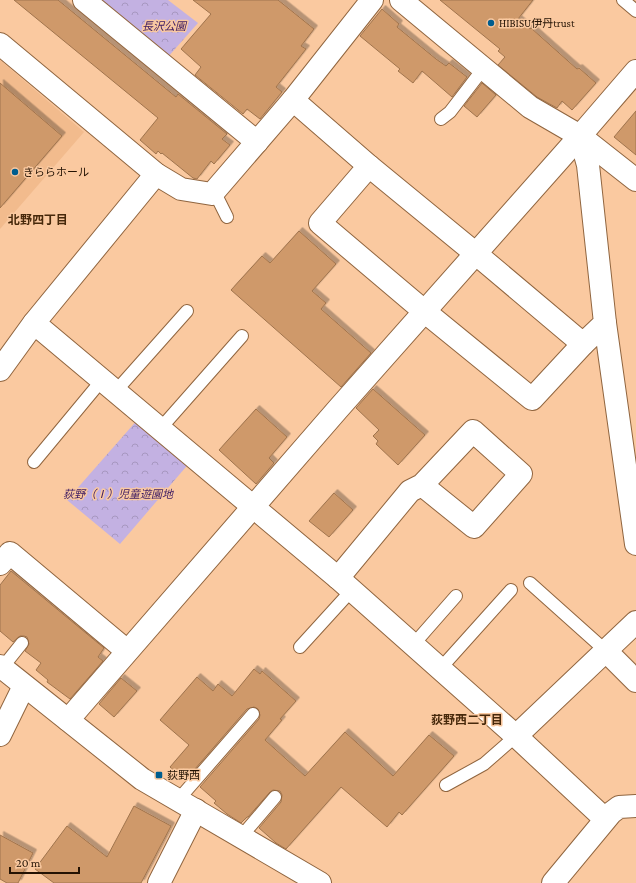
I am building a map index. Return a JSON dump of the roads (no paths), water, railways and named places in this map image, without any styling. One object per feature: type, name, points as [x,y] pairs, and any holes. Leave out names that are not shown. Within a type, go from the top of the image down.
[{"type":"street","points":[[84,0],[257,142]]},
{"type":"street","points":[[0,44],[156,174],[181,189],[212,194],[293,100],[372,0]]},
{"type":"street","points":[[401,0],[530,107],[580,136],[636,180]]},
{"type":"street","points":[[68,720],[252,506],[636,71]]},
{"type":"street","points":[[293,100],[369,166],[583,344]]},
{"type":"street","points":[[580,136],[588,165],[605,323],[636,544]]},
{"type":"street","points":[[369,166],[320,223],[424,311],[532,399],[583,344],[605,323]]},
{"type":"street","points":[[0,370],[34,324],[156,174]]},
{"type":"street","points":[[34,324],[344,584],[516,736],[605,819]]},
{"type":"street","points":[[344,584],[410,491],[422,485]]},
{"type":"street","points":[[9,554],[127,651]]},
{"type":"street","points":[[516,736],[636,622]]},
{"type":"street","points":[[606,651],[636,681]]},
{"type":"street","points":[[1,667],[142,779],[320,883]]},
{"type":"street","points":[[0,735],[24,686]]},
{"type":"street","points":[[159,883],[187,805]]},
{"type":"street","points":[[553,883],[611,813],[619,806],[636,806]]},
{"type":"lane","points":[[623,0],[636,11]]},
{"type":"lane","points":[[441,119],[450,112],[483,69]]},
{"type":"lane","points":[[214,191],[227,217]]},
{"type":"lane","points":[[34,462],[109,386],[187,311]]},
{"type":"lane","points":[[160,429],[242,336]]},
{"type":"lane","points":[[530,583],[606,651]]},
{"type":"lane","points":[[300,647],[344,584]]},
{"type":"lane","points":[[440,669],[511,590]]},
{"type":"lane","points":[[413,645],[456,596]]},
{"type":"lane","points":[[1,667],[22,643]]},
{"type":"lane","points":[[187,805],[253,714]]},
{"type":"lane","points":[[446,785],[484,764],[516,736]]},
{"type":"lane","points":[[241,837],[275,797]]},
{"type":"place","name":"HIBISU伊丹trust","points":[[491,23]]},
{"type":"place","name":"きららホール","points":[[15,172]]},
{"type":"place","name":"荻野西","points":[[159,775]]},
{"type":"district","name":"北野四丁目","points":[[38,220]]},
{"type":"district","name":"荻野西二丁目","points":[[467,720]]},
{"type":"park label","name":"長沢公園","points":[[164,26]]},
{"type":"park label","name":"荻野（Ⅰ）児童遊園地","points":[[118,494]]}]
